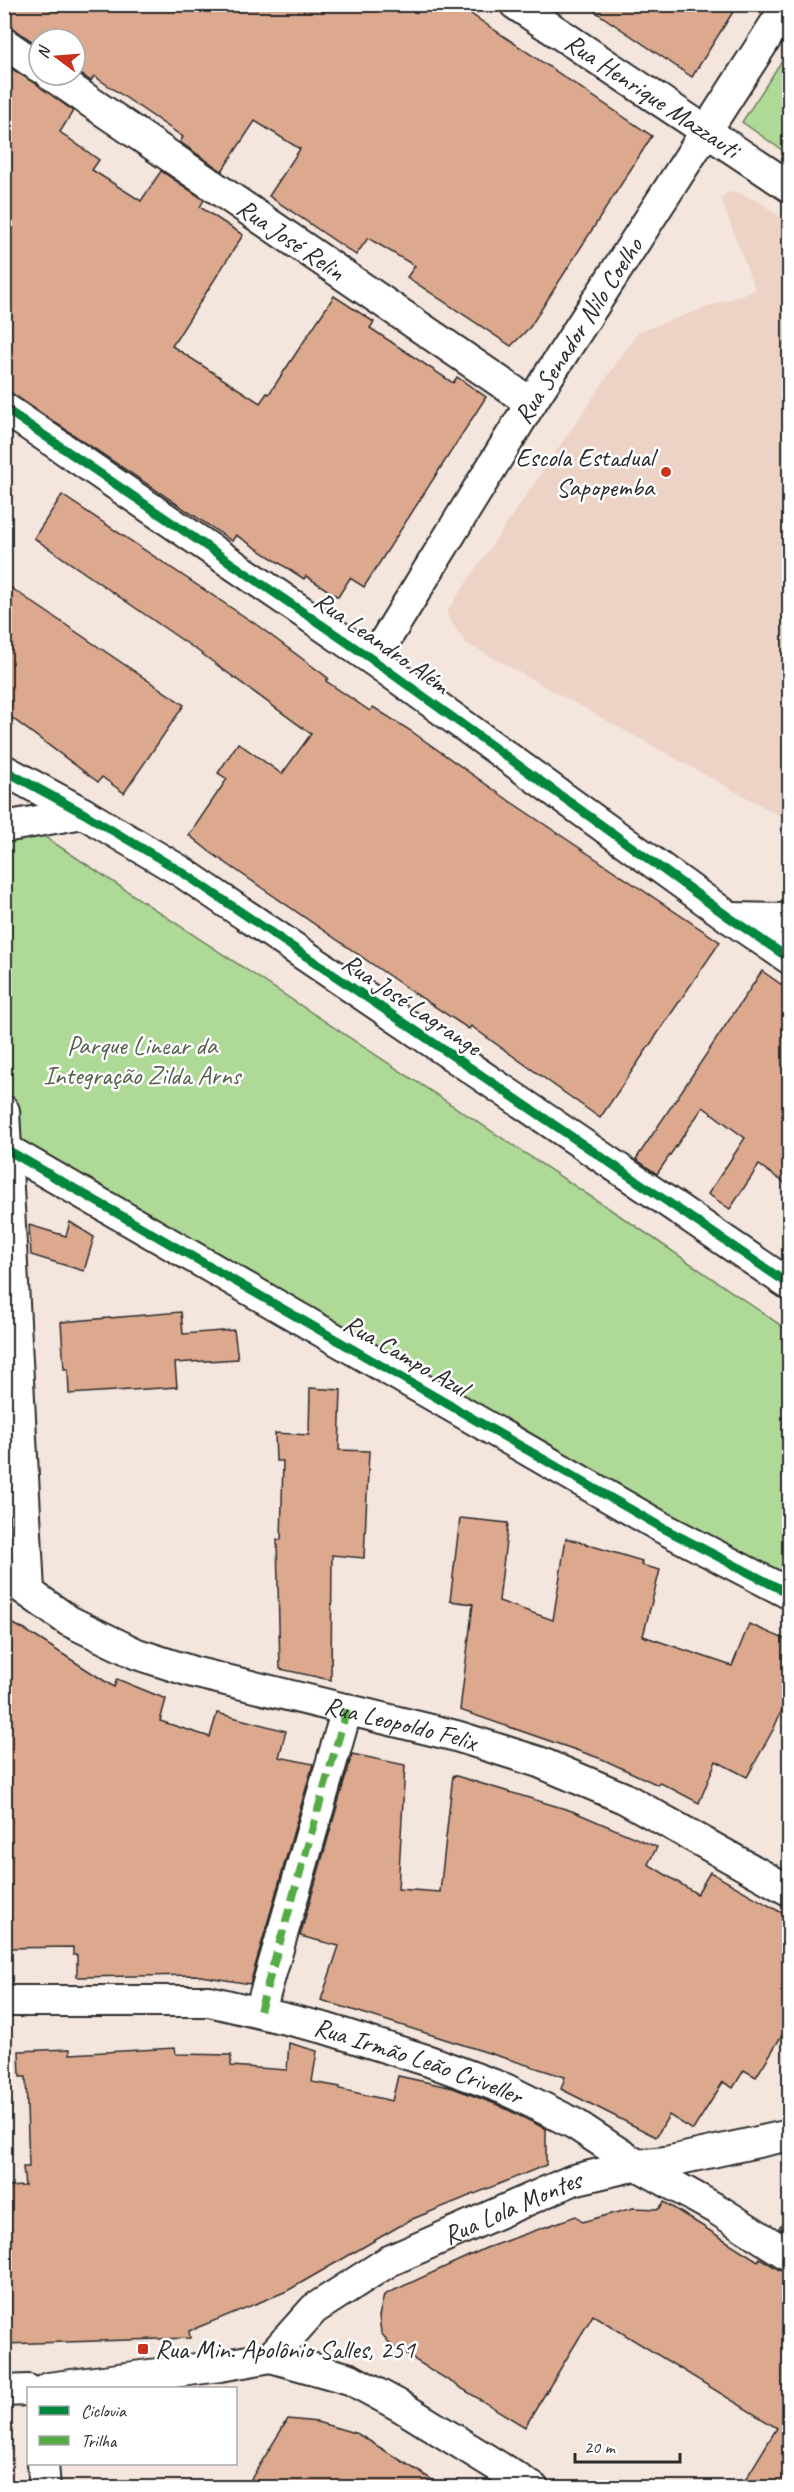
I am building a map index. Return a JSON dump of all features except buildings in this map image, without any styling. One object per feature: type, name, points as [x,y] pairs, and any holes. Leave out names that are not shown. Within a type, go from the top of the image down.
[{"type":"street","name":"Rua Henrique Mazzauti","points":[[515,4],[707,130],[789,187]]},
{"type":"street","name":"Rua Senador Nilo Coelho","points":[[373,660],[531,403],[788,4]]},
{"type":"street","points":[[4,44],[27,59]]},
{"type":"street","name":"Rua José Relin","points":[[69,87],[531,403]]},
{"type":"street","name":"Rua Leandro Além","points":[[4,408],[373,660],[789,959]]},
{"type":"street","name":"Rua José Lagrange","points":[[4,770],[83,813],[182,872],[789,1285]]},
{"type":"street","points":[[4,827],[83,813]]},
{"type":"street","points":[[730,918],[789,920]]},
{"type":"street","points":[[4,1111],[29,1592]]},
{"type":"street","name":"Rua Campo Azul","points":[[6,1148],[661,1527],[789,1594]]},
{"type":"street","name":"Rua Leopoldo Felix","points":[[4,1575],[69,1621],[137,1654],[193,1672],[456,1736],[539,1762],[624,1798],[789,1891]]},
{"type":"street","points":[[260,2011],[347,1709]]},
{"type":"street","name":"Rua Irmão Leão Criveller","points":[[4,2001],[209,2001],[260,2011],[324,2028],[429,2061],[505,2089],[575,2124],[637,2165],[718,2210],[789,2256]]},
{"type":"street","name":"Rua Lola Montes","points":[[271,2356],[314,2309],[389,2261],[573,2180],[789,2135]]},
{"type":"street","points":[[56,2387],[220,2366],[271,2356],[350,2379],[400,2406],[533,2487]]},
{"type":"street","points":[[4,2391],[27,2390]]},
{"type":"street","points":[[43,2465],[45,2487]]},
{"type":"shaded area","name":"Escola Estadual Sapopemba","points":[[737,192],[758,201],[789,223],[789,821],[466,643],[449,619],[447,611],[638,332],[755,290],[721,199],[727,193]]},
{"type":"green space","points":[[789,50],[789,155],[742,122]]},
{"type":"green space","name":"Parque Linear da Integração Zilda Arns","points":[[4,810],[640,1229],[789,1331],[789,1586],[5,1132]]},
{"type":"marked path","points":[[260,2011],[347,1709]]},
{"type":"cycle path","points":[[4,408],[373,660],[790,959]]},
{"type":"cycle path","points":[[4,770],[83,813],[182,872],[790,1285]]},
{"type":"cycle path","points":[[4,1148],[661,1527],[790,1594]]},
{"type":"place","name":"Escola Estadual Sapopemba","points":[[666,472]]},
{"type":"place","name":"Rua Min. Apolônio Salles, 251","points":[[143,2349]]}]
